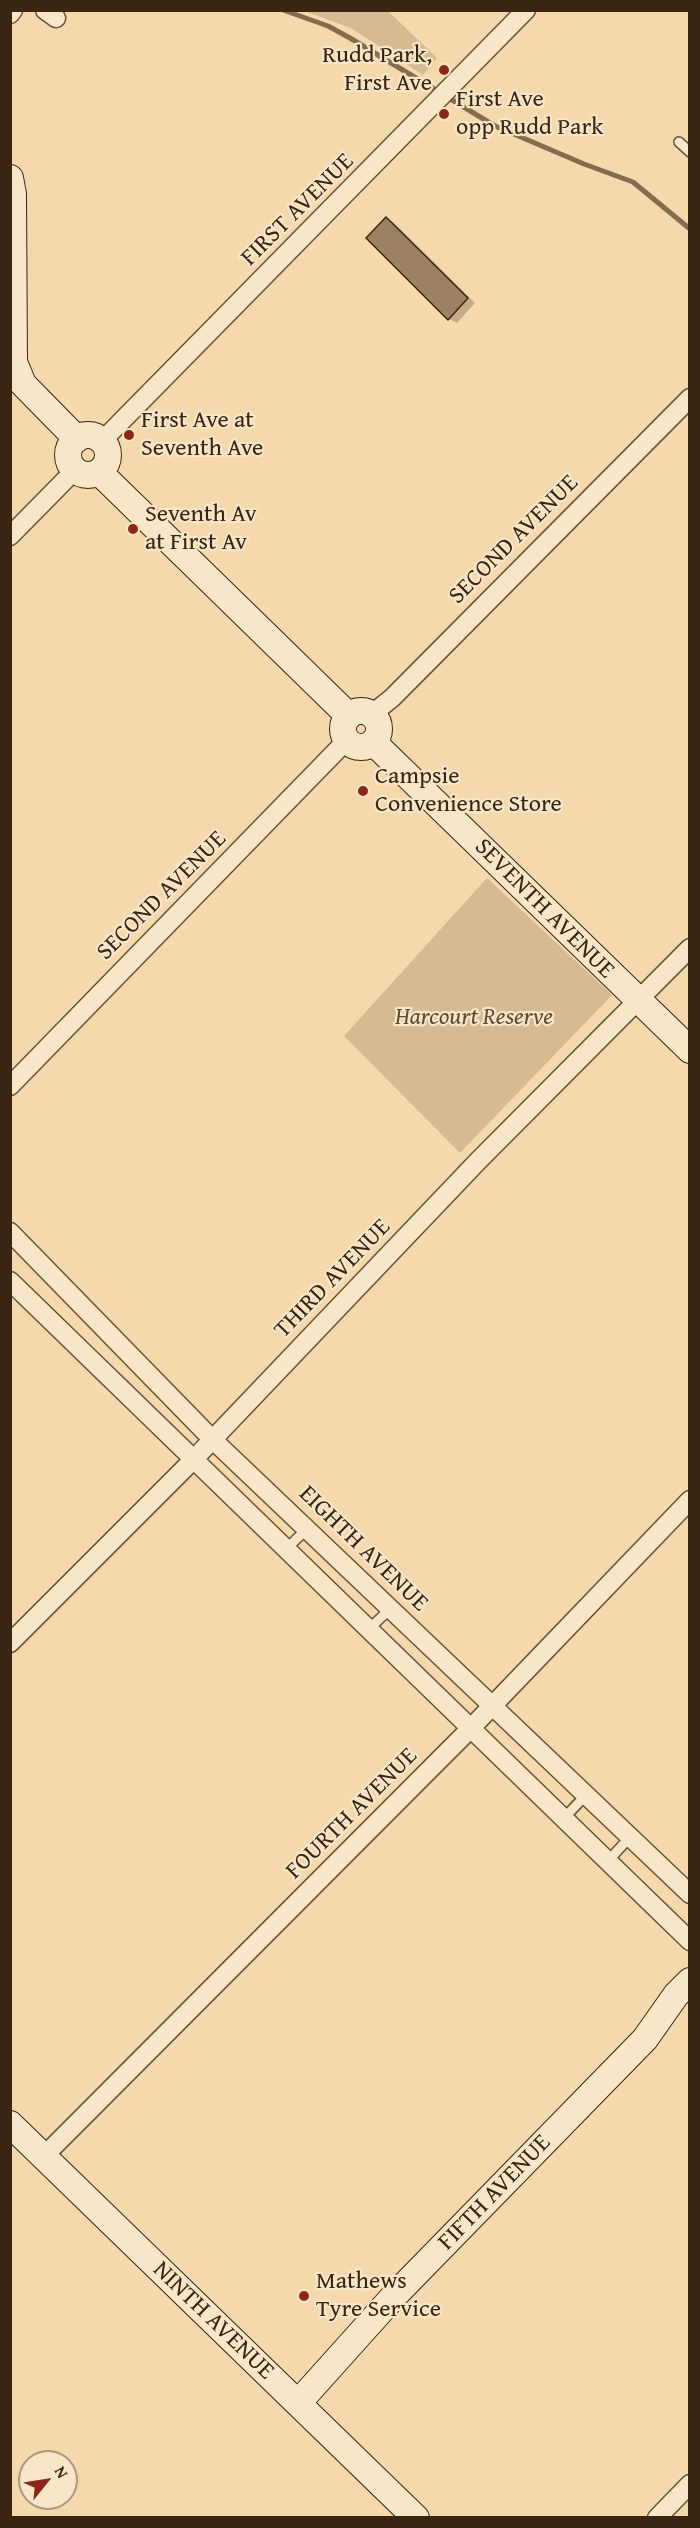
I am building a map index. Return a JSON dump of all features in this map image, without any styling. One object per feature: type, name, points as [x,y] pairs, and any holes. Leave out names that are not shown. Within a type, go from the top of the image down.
[{"type":"main road","points":[[10,178],[13,194],[14,362],[23,384],[89,440],[106,445],[108,457],[104,468],[87,471]]},
{"type":"main road","points":[[89,440],[70,448],[69,460],[87,471],[356,723]]},
{"type":"main road","name":"SEVENTH AVENUE","points":[[356,723],[378,721],[379,730],[373,742],[690,1050]]},
{"type":"main road","name":"FIFTH AVENUE","points":[[298,2403],[394,2296],[645,2039],[676,1995],[690,1981]]},
{"type":"main road","name":"FIFTH AVENUE","points":[[645,2039],[690,2007]]},
{"type":"main road","name":"NINTH AVENUE","points":[[10,2124],[416,2517]]},
{"type":"street","name":"FIRST AVENUE","points":[[89,440],[426,114],[526,10]]},
{"type":"street","name":"SECOND AVENUE","points":[[10,1086],[340,750],[356,723],[392,698],[690,398]]},
{"type":"street","points":[[10,536],[87,471]]},
{"type":"street","name":"THIRD AVENUE","points":[[10,1642],[194,1459],[478,1161],[690,948]]},
{"type":"street","name":"EIGHTH AVENUE","points":[[10,1232],[212,1439],[690,1894]]},
{"type":"street","points":[[10,1281],[690,1941]]},
{"type":"street","name":"FOURTH AVENUE","points":[[44,2157],[471,1728],[690,1500]]},
{"type":"street","points":[[657,2517],[690,2484]]},
{"type":"lane","points":[[679,142],[690,152]]},
{"type":"lane","points":[[286,1549],[307,1529]]},
{"type":"lane","points":[[369,1629],[390,1609]]},
{"type":"lane","points":[[564,1818],[586,1795]]},
{"type":"lane","points":[[608,1861],[630,1837]]},
{"type":"green space","points":[[304,11],[388,11],[437,58],[423,75],[351,28]]},
{"type":"green space","name":"Harcourt Reserve","points":[[487,878],[612,995],[460,1153],[344,1036]]},
{"type":"building","points":[[386,217],[468,298],[448,320],[366,238]]},
{"type":"waterway","points":[[283,10],[328,26],[350,38],[495,126],[633,182],[690,229]]},
{"type":"place","name":"Rudd Park, First Ave","points":[[444,70]]},
{"type":"place","name":"First Ave opp Rudd Park","points":[[444,114]]},
{"type":"place","name":"First Ave at Seventh Ave","points":[[129,435]]},
{"type":"place","name":"Seventh Av at First Av","points":[[133,529]]},
{"type":"place","name":"Campsie Convenience Store","points":[[363,791]]},
{"type":"place","name":"Mathews Tyre Service","points":[[304,2296]]}]
